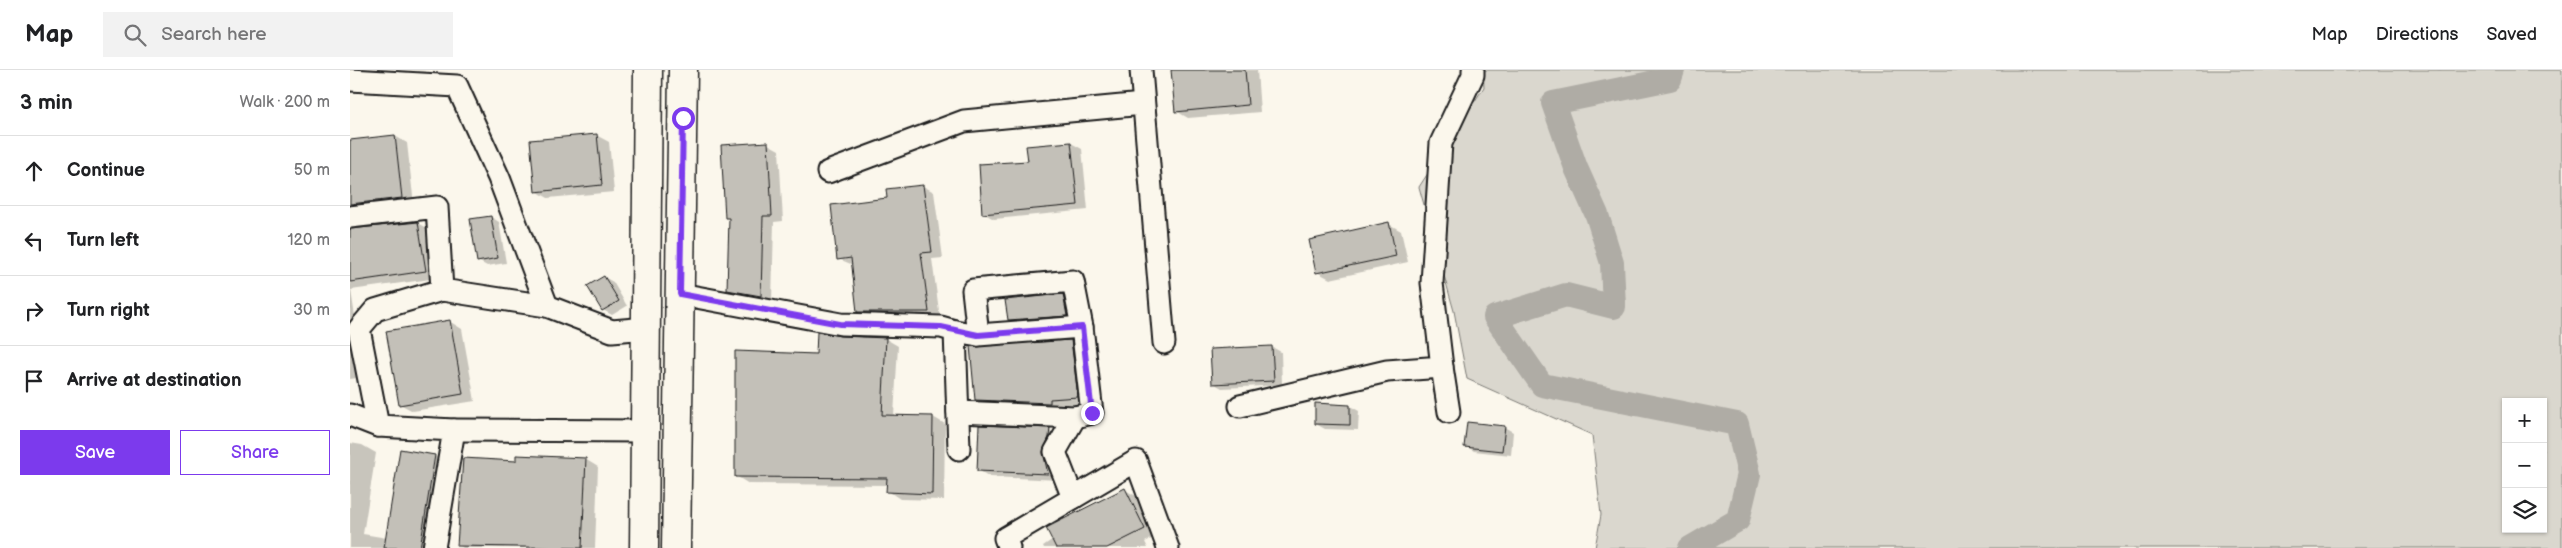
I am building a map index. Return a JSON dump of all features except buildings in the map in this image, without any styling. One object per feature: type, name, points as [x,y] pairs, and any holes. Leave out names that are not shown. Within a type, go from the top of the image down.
[{"type":"main road","points":[[644,548],[648,70]]},
{"type":"main road","points":[[676,548],[683,70]]},
{"type":"street","points":[[1141,70],[1164,343]]},
{"type":"street","points":[[1449,412],[1432,283],[1441,143],[1473,75],[1473,70]]},
{"type":"street","points":[[350,80],[457,86],[499,178],[547,306]]},
{"type":"street","points":[[828,172],[964,121],[1143,104]]},
{"type":"street","points":[[350,218],[437,208],[442,290]]},
{"type":"street","points":[[958,412],[1074,417],[1092,413],[1082,327],[1073,281],[973,290],[978,335]]},
{"type":"street","points":[[378,426],[359,329],[375,310],[442,290],[547,306],[612,331],[647,328]]},
{"type":"street","points":[[680,294],[840,324],[941,327],[978,335],[1082,327]]},
{"type":"street","points":[[956,331],[959,449]]},
{"type":"street","points":[[1240,406],[1388,371],[1442,368]]},
{"type":"street","points":[[350,415],[378,426],[454,430],[646,431]]},
{"type":"street","points":[[1073,498],[1055,452],[1074,417]]},
{"type":"street","points":[[434,548],[454,430]]},
{"type":"street","points":[[1009,548],[1005,538],[1136,461],[1168,548]]},
{"type":"shaded area","points":[[1483,70],[2562,70],[2562,548],[1595,548],[1601,515],[1592,435],[1467,379],[1454,311],[1419,187],[1484,87]]},
{"type":"waterway","points":[[1673,70],[1670,79],[1553,103],[1576,168],[1597,215],[1612,263],[1614,307],[1566,295],[1495,317],[1542,385],[1737,424],[1749,474],[1738,520],[1690,548]]},
{"type":"route","points":[[683,118],[680,294],[691,298],[840,324],[941,327],[978,335],[1082,327],[1092,413]]}]
